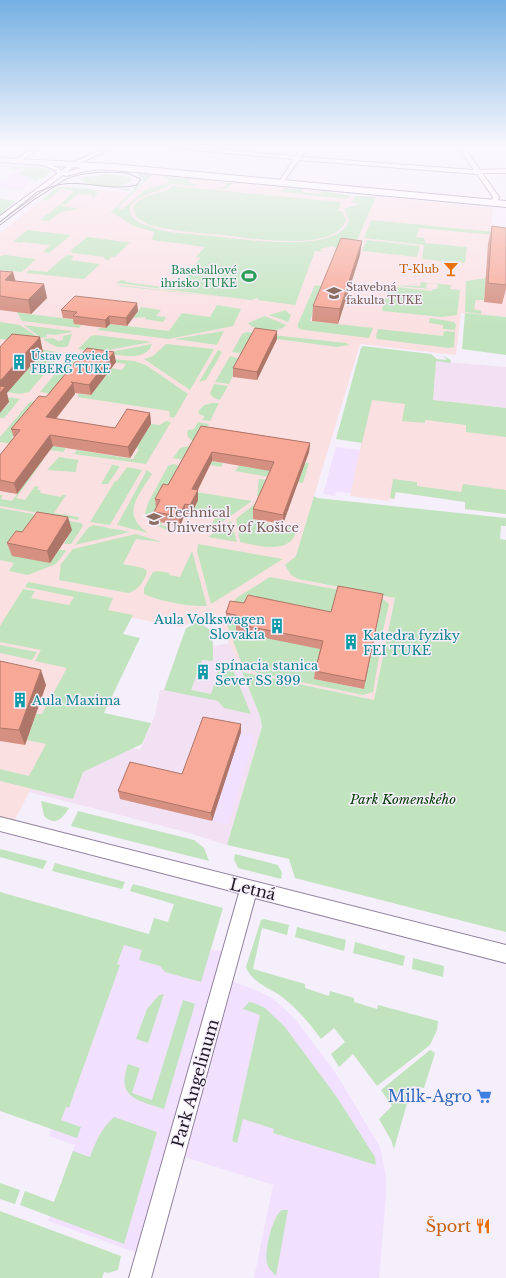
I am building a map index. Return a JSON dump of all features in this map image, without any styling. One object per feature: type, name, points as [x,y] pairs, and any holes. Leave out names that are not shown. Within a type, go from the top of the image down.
[{"type":"street","points":[[0,219],[16,207]]},
{"type":"street","points":[[6,224],[28,207]]},
{"type":"street","name":"Letná","points":[[0,824],[506,954]]},
{"type":"street","name":"Park Angelinum","points":[[140,1278],[249,888]]},
{"type":"shaded area","name":"Technical University of Košice","points":[[33,207],[480,207],[493,208],[491,226],[499,227],[506,236],[506,317],[461,313],[456,355],[360,344],[296,556],[286,565],[298,579],[395,598],[374,700],[242,672],[216,614],[181,627],[121,616],[9,831],[0,828],[0,233]]},
{"type":"shaded area","points":[[364,354],[436,361],[433,400],[506,408],[506,514],[465,509],[465,502],[396,492],[394,499],[390,498],[389,501],[350,496],[362,441]]},
{"type":"shaded area","points":[[436,361],[506,367],[506,408],[433,400]]},
{"type":"shaded area","points":[[336,447],[360,450],[351,493],[336,492],[335,496],[323,494]]},
{"type":"shaded area","points":[[230,643],[260,716],[262,727],[227,845],[186,832],[29,792],[60,734],[140,750],[155,715],[160,690],[164,690],[177,653]]},
{"type":"shaded area","points":[[241,732],[255,736],[228,825],[212,821]]},
{"type":"shaded area","points":[[126,934],[149,934],[214,950],[232,952],[224,978],[272,998],[299,1024],[337,1075],[380,1147],[386,1175],[386,1194],[379,1278],[254,1278],[273,1185],[175,1154],[146,1256],[48,1221],[75,1145],[49,1136]]},
{"type":"green space","points":[[0,207],[10,207],[0,215]]},
{"type":"green space","points":[[57,207],[79,209],[61,212],[49,221],[40,220]]},
{"type":"green space","points":[[117,207],[123,209],[126,207],[131,207],[130,212],[133,218],[145,225],[164,231],[245,240],[288,242],[328,238],[342,231],[349,220],[344,209],[352,207],[372,207],[354,247],[337,249],[333,246],[320,249],[323,252],[315,251],[295,305],[258,300],[258,298],[251,300],[116,283],[121,280],[176,289],[200,258],[196,257],[205,247],[153,240],[152,239],[155,232],[134,226],[113,213],[110,213]]},
{"type":"green space","points":[[134,207],[340,207],[339,209],[336,210],[343,212],[346,220],[339,230],[326,237],[290,241],[251,239],[149,225],[136,217],[133,208]]},
{"type":"green space","points":[[371,220],[506,233],[504,236],[419,228],[416,237],[424,238],[425,243],[467,247],[465,263],[422,259],[424,245],[364,238]]},
{"type":"green space","points":[[27,230],[71,235],[49,253],[43,252],[50,245],[20,243],[14,241]]},
{"type":"green space","points":[[87,237],[130,242],[115,257],[112,256],[109,260],[104,259],[105,257],[71,253],[72,251],[70,251]]},
{"type":"green space","points":[[367,240],[420,246],[417,257],[362,251]]},
{"type":"green space","points":[[5,255],[36,259],[22,272],[0,270],[0,256]]},
{"type":"green space","points":[[68,255],[74,256],[71,260],[100,264],[84,279],[26,273],[29,270],[47,272]]},
{"type":"green space","points":[[486,278],[484,300],[476,300],[474,309],[481,311],[481,314],[465,312],[466,281]]},
{"type":"green space","points":[[421,282],[451,285],[450,289],[460,290],[457,315],[442,317],[383,311],[382,309],[389,286],[432,291],[433,289],[437,289],[438,284],[427,283],[426,288],[430,289],[389,285],[420,286]]},
{"type":"green space","points":[[118,285],[247,300],[119,286]]},
{"type":"green space","points":[[315,285],[321,286],[310,321],[373,328],[369,338],[298,328],[298,324]]},
{"type":"green space","points":[[23,296],[21,313],[78,320],[74,324],[81,325],[79,328],[22,321],[17,312]]},
{"type":"green space","points":[[217,305],[241,309],[233,326],[169,339],[98,330],[99,328],[106,328],[110,324],[169,331],[182,313],[210,317]]},
{"type":"green space","points":[[141,307],[161,310],[156,316],[166,317],[163,322],[145,319],[146,317],[133,318]]},
{"type":"green space","points":[[285,310],[291,315],[288,322],[269,315]]},
{"type":"green space","points":[[465,313],[506,317],[506,355],[462,349]]},
{"type":"green space","points":[[265,316],[286,325],[283,328],[273,330],[261,330],[251,326],[248,323]]},
{"type":"green space","points":[[430,318],[454,322],[456,325],[455,330],[443,329],[443,325],[429,323]]},
{"type":"green space","points":[[0,322],[20,325],[39,338],[19,341],[0,339]]},
{"type":"green space","points":[[24,325],[72,332],[55,335],[46,334],[47,337],[41,338]]},
{"type":"green space","points":[[378,329],[443,336],[444,331],[455,332],[454,347],[449,348],[377,339]]},
{"type":"green space","points":[[224,331],[217,345],[175,339]]},
{"type":"green space","points":[[246,332],[346,343],[350,345],[337,347],[255,336],[244,354],[232,352],[242,334]]},
{"type":"green space","points":[[72,334],[68,346],[65,347],[55,346],[43,339],[53,338],[58,341],[63,340],[63,336]]},
{"type":"green space","points":[[95,335],[151,342],[98,352],[78,349],[91,336]]},
{"type":"green space","points":[[152,344],[149,350],[139,355],[125,356],[105,353]]},
{"type":"green space","points":[[166,344],[214,349],[190,390],[144,359],[153,356]]},
{"type":"green space","points":[[363,346],[431,354],[437,359],[447,360],[443,356],[451,360],[450,363],[436,361],[433,400],[506,408],[506,437],[466,432],[466,425],[425,420],[425,423],[402,421],[405,404],[372,400],[362,443],[336,439],[361,348]]},
{"type":"green space","points":[[40,349],[62,353],[29,392],[20,394],[0,391],[15,384],[38,358],[47,359],[52,353],[38,351]]},
{"type":"green space","points":[[218,350],[222,352],[206,380],[199,382]]},
{"type":"green space","points":[[75,354],[95,357],[94,359],[79,357],[74,363],[71,396],[40,392],[68,358]]},
{"type":"green space","points":[[230,356],[241,359],[229,384],[215,382]]},
{"type":"green space","points":[[113,359],[134,361],[146,365],[188,394],[174,418],[170,417],[169,411],[77,397],[79,394],[91,395],[112,368],[122,370],[126,364],[111,362]]},
{"type":"green space","points":[[214,384],[228,386],[220,400],[214,398],[210,394]]},
{"type":"green space","points":[[0,396],[20,399],[4,418],[0,418],[0,413],[9,403]]},
{"type":"green space","points":[[33,401],[53,404],[11,437],[13,440],[66,448],[63,452],[0,442],[0,437],[29,403]]},
{"type":"green space","points":[[219,403],[210,421],[202,420],[205,416],[200,415],[198,412],[204,405]]},
{"type":"green space","points":[[166,421],[171,422],[146,464],[74,454],[77,450],[133,459],[139,449],[136,448],[151,424],[160,425]]},
{"type":"green space","points":[[198,422],[209,424],[202,436],[193,441],[188,436],[187,432],[188,430],[194,429]]},
{"type":"green space","points":[[193,445],[190,458],[223,463],[221,467],[173,458],[180,448]]},
{"type":"green space","points":[[45,455],[42,462],[16,498],[25,500],[35,486],[39,487],[37,490],[41,490],[40,493],[61,497],[62,495],[66,495],[54,513],[79,517],[78,520],[0,506],[0,495],[3,495],[1,499],[12,501]]},
{"type":"green space","points":[[59,457],[79,460],[76,472],[47,470]]},
{"type":"green space","points":[[81,460],[120,466],[108,484],[101,484],[112,465]]},
{"type":"green space","points":[[309,463],[303,483],[270,479],[262,497],[257,496],[259,479],[268,480],[269,477],[235,471],[239,466]]},
{"type":"green space","points":[[173,464],[188,467],[161,525],[171,527],[169,531],[151,523],[145,513],[148,503],[168,466]]},
{"type":"green space","points":[[127,467],[142,470],[110,525],[90,522],[115,481],[117,481]]},
{"type":"green space","points":[[147,470],[152,474],[138,497],[134,512],[135,519],[148,533],[117,525]]},
{"type":"green space","points":[[393,479],[417,482],[417,486],[461,492],[463,484],[506,490],[506,514],[465,509],[465,502],[396,492],[394,499],[390,498]]},
{"type":"green space","points":[[196,492],[252,501],[209,531],[217,513],[202,511],[198,517],[185,514]]},
{"type":"green space","name":"Park Komenského","points":[[314,496],[317,498],[506,518],[506,526],[501,526],[500,539],[506,540],[506,932],[295,878],[289,859],[227,845],[262,727],[260,716],[242,672],[374,700],[395,598],[298,579],[291,575],[285,565],[296,556]]},
{"type":"green space","points":[[257,502],[260,502],[253,519],[259,520],[259,522],[297,528],[294,537],[289,543],[282,546],[265,547],[240,542],[236,519]]},
{"type":"green space","points":[[0,508],[81,523],[83,526],[71,544],[64,544],[71,530],[50,563],[59,550],[65,550],[66,551],[56,564],[28,575],[9,571],[14,563],[0,560]]},
{"type":"green space","points":[[231,521],[237,542],[208,537]]},
{"type":"green space","points":[[93,525],[130,532],[75,545],[88,528]]},
{"type":"green space","points":[[136,534],[162,542],[136,539],[123,564],[143,568],[147,571],[145,578],[138,588],[132,592],[128,593],[59,580],[61,564],[73,549]]},
{"type":"green space","points":[[198,544],[283,559],[211,604],[197,551]]},
{"type":"green space","points":[[192,551],[207,606],[192,606],[174,603],[144,594],[144,588],[153,572],[159,571],[170,573],[169,575],[180,577]]},
{"type":"green space","points":[[270,577],[382,598],[389,604],[381,639],[374,639],[382,603],[329,625],[230,610],[236,598]]},
{"type":"green space","points":[[28,582],[113,598],[108,610],[133,615],[123,634],[140,638],[104,713],[151,723],[142,744],[83,772],[73,799],[0,781],[0,769],[29,776],[46,744],[27,740],[36,714],[42,714],[67,668],[35,661],[41,650],[0,642],[0,626],[23,589],[35,591],[31,598],[69,605],[74,597],[25,587]]},
{"type":"green space","points":[[198,622],[212,631],[210,635],[213,643],[213,661],[202,660],[191,690],[211,694],[221,663],[231,665],[251,714],[224,708],[218,701],[164,690],[186,628]]},
{"type":"green space","points":[[226,622],[239,625],[237,632],[308,646],[324,638],[314,679],[363,689],[372,648],[380,651],[373,692],[363,695],[258,673],[243,667]]},
{"type":"green space","points":[[0,645],[37,652],[32,660],[0,653]]},
{"type":"green space","points":[[41,801],[69,808],[61,818],[52,821],[44,816]]},
{"type":"green space","points":[[78,811],[194,840],[204,848],[209,861],[71,826]]},
{"type":"green space","points":[[0,849],[47,861],[43,869],[0,857]]},
{"type":"green space","points":[[235,854],[278,865],[282,873],[281,879],[238,868],[234,859]]},
{"type":"green space","points":[[55,863],[125,882],[122,889],[52,871]]},
{"type":"green space","points":[[133,884],[223,908],[201,982],[165,972],[160,966],[139,960],[142,950],[124,945],[117,964],[120,965],[69,1108],[66,1107],[61,1120],[81,1127],[77,1138],[0,1111],[0,892],[149,934],[154,918],[168,922],[174,904],[130,891]]},
{"type":"green space","points":[[264,919],[289,925],[287,935],[262,928],[253,969],[305,984],[305,988],[329,996],[330,991],[354,998],[354,1002],[377,1009],[378,1005],[438,1021],[437,1030],[430,1045],[377,1086],[353,1054],[339,1067],[331,1054],[345,1042],[334,1028],[321,1039],[305,1018],[291,1004],[258,982],[249,973],[246,967],[261,920]]},
{"type":"green space","points":[[297,927],[346,940],[344,951],[295,937]]},
{"type":"green space","points":[[355,942],[405,956],[403,966],[353,953]]},
{"type":"green space","points":[[413,958],[444,966],[443,977],[412,969]]},
{"type":"green space","points":[[164,994],[148,1043],[136,1039],[147,1009],[159,995]]},
{"type":"green space","points":[[183,1000],[195,1004],[164,1109],[145,1103],[131,1096],[127,1091],[125,1084],[125,1075],[128,1064],[140,1068],[132,1093],[152,1100]]},
{"type":"green space","points":[[249,1002],[265,1008],[285,1027],[336,1096],[375,1157],[376,1165],[273,1133],[274,1129],[243,1119],[237,1143],[232,1141],[260,1015],[243,1009]]},
{"type":"green space","points":[[430,1050],[435,1053],[424,1088],[412,1086],[394,1149],[391,1140],[379,1119],[392,1106],[381,1090]]},
{"type":"green space","points":[[114,1117],[157,1132],[124,1244],[20,1205],[25,1191],[54,1202],[73,1151],[90,1157],[99,1136]]},
{"type":"green space","points":[[0,1183],[20,1190],[15,1204],[0,1199]]},
{"type":"green space","points":[[282,1210],[288,1210],[276,1276],[270,1270],[266,1258],[272,1227],[275,1219]]},
{"type":"green space","points":[[0,1211],[121,1256],[118,1270],[108,1273],[104,1272],[102,1278],[0,1278]]},
{"type":"building","points":[[492,226],[506,228],[506,285],[488,283]]},
{"type":"building","points":[[341,238],[362,241],[340,309],[313,306]]},
{"type":"building","points":[[0,271],[13,272],[5,280],[44,284],[28,300],[0,296]]},
{"type":"building","points":[[75,296],[137,303],[126,318],[109,316],[105,320],[73,316],[77,312],[61,310]]},
{"type":"building","points":[[255,328],[277,331],[257,372],[233,368]]},
{"type":"building","points":[[12,334],[40,337],[0,381],[0,347]]},
{"type":"building","points":[[87,348],[114,352],[89,385],[71,382],[73,383],[46,417],[115,428],[127,409],[150,413],[128,447],[50,435],[14,483],[0,480],[0,455],[20,430],[11,429],[39,396],[46,397]]},
{"type":"building","points":[[0,386],[5,387],[0,393]]},
{"type":"building","points":[[201,426],[310,443],[283,515],[253,509],[274,462],[212,452],[192,489],[198,490],[190,505],[185,504],[179,516],[154,512],[160,500],[155,499],[163,484],[168,485]]},
{"type":"building","points":[[37,512],[68,517],[47,551],[7,543],[16,531],[22,532]]},
{"type":"building","points":[[338,586],[383,594],[365,681],[315,671],[323,641],[236,624],[239,616],[226,613],[230,601],[244,603],[248,595],[331,612]]},
{"type":"building","name":"Aula Maxima","points":[[0,661],[41,670],[19,730],[0,728]]},
{"type":"building","points":[[203,717],[241,724],[211,813],[118,791],[130,762],[182,774]]},
{"type":"tram line","points":[[0,222],[19,207]]},
{"type":"tram line","points":[[0,225],[24,207]]},
{"type":"place","name":"T-Klub","points":[[451,269]]},
{"type":"place","name":"Baseballové ihrisko TUKE","points":[[249,276]]},
{"type":"place","name":"Stavebná fakulta TUKE","points":[[334,293]]},
{"type":"place","name":"Ústav geovied FBERG TUKE","points":[[19,362]]},
{"type":"place","name":"Technical University of Košice","points":[[154,519]]},
{"type":"place","name":"Aula Volkswagen Slovakia","points":[[277,626]]},
{"type":"place","name":"Katedra fyziky FEI TUKE","points":[[351,642]]},
{"type":"place","name":"spínacia stanica Sever SS 399","points":[[203,672]]},
{"type":"place","name":"Aula Maxima","points":[[20,700]]},
{"type":"place","name":"Milk-Agro","points":[[484,1096]]},
{"type":"place","name":"Šport","points":[[483,1226]]}]
